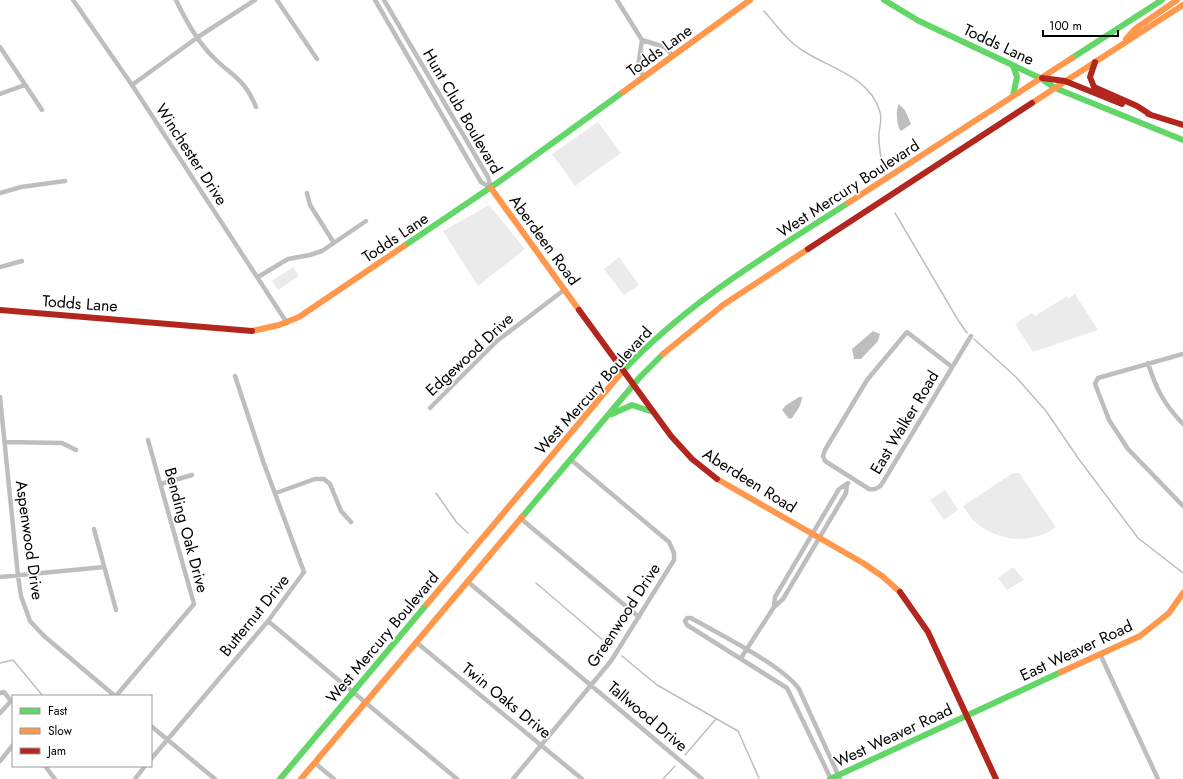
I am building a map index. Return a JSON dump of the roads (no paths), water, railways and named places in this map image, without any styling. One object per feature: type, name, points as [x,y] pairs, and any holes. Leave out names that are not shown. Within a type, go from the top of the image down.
[{"type":"main road","name":"Todds Lane","points":[[0,310],[249,331],[271,328],[287,323],[306,313],[491,188],[750,0]]},
{"type":"main road","name":"Todds Lane","points":[[884,0],[919,21],[1040,78]]},
{"type":"main road","name":"West Mercury Boulevard","points":[[280,779],[623,371],[666,328],[712,292],[1162,0]]},
{"type":"main road","points":[[1119,47],[1135,29],[1177,0]]},
{"type":"main road","name":"West Mercury Boulevard","points":[[301,779],[570,459],[634,385],[684,335],[739,293],[1183,5]]},
{"type":"main road","points":[[1095,62],[1090,77],[1094,87],[1136,106],[1151,115]]},
{"type":"main road","points":[[1013,66],[1017,78],[1013,96]]},
{"type":"main road","points":[[1040,78],[1065,81],[1151,115],[1183,125]]},
{"type":"main road","points":[[1040,78],[1055,88],[1182,139]]},
{"type":"main road","name":"Aberdeen Road","points":[[491,188],[679,446],[703,469],[727,485],[876,572],[897,589],[909,603],[928,632],[996,779]]},
{"type":"main road","points":[[606,418],[632,404],[639,405],[653,412]]},
{"type":"main road","name":"East Weaver Road","points":[[967,715],[1140,636],[1169,613],[1183,593]]},
{"type":"main road","name":"West Weaver Road","points":[[830,779],[839,777],[967,715]]},
{"type":"street","name":"Winchester Drive","points":[[73,0],[132,85],[287,323]]},
{"type":"street","points":[[176,0],[198,37],[212,56],[236,76],[249,91],[256,107]]},
{"type":"street","points":[[132,85],[198,37],[255,0]]},
{"type":"street","points":[[277,0],[317,60]]},
{"type":"street","name":"Hunt Club Boulevard","points":[[375,0],[481,182],[491,188]]},
{"type":"street","name":"Hunt Club Boulevard","points":[[384,0],[488,176],[491,188]]},
{"type":"street","points":[[617,0],[642,40],[638,67],[644,77]]},
{"type":"street","points":[[642,40],[665,47],[674,56]]},
{"type":"street","points":[[0,47],[42,110]]},
{"type":"street","points":[[0,94],[25,85]]},
{"type":"street","points":[[0,193],[16,188],[66,181]]},
{"type":"street","points":[[307,193],[310,205],[334,243]]},
{"type":"street","points":[[258,278],[288,259],[316,254],[366,221]]},
{"type":"street","points":[[0,267],[22,262]]},
{"type":"street","name":"Edgewood Drive","points":[[430,408],[497,341],[564,290]]},
{"type":"street","points":[[851,478],[826,463],[824,452],[868,380],[907,332],[952,367]]},
{"type":"street","name":"East Walker Road","points":[[774,607],[775,597],[839,489],[847,484],[851,478],[871,489],[877,489],[882,484],[971,336]]},
{"type":"street","points":[[1183,354],[1098,378],[1095,384],[1109,420],[1120,438],[1170,494],[1183,506]]},
{"type":"street","points":[[1148,363],[1156,388],[1165,403],[1183,424]]},
{"type":"street","name":"Butternut Drive","points":[[152,758],[268,621],[304,572],[235,376]]},
{"type":"street","name":"Aspenwood Drive","points":[[0,397],[18,576],[21,596],[30,621],[44,636],[115,695]]},
{"type":"street","name":"Bending Oak Drive","points":[[117,695],[194,604],[148,440]]},
{"type":"street","points":[[5,442],[62,443],[76,450]]},
{"type":"street","name":"Greenwood Drive","points":[[513,779],[592,686],[611,661],[672,564],[674,557],[673,549],[666,540],[570,459]]},
{"type":"street","points":[[161,484],[192,475]]},
{"type":"street","points":[[276,493],[314,479],[324,479],[330,484],[341,511],[351,522]]},
{"type":"street","name":"East Walker Road","points":[[774,607],[783,599],[820,538],[846,493],[847,484]]},
{"type":"street","points":[[520,518],[639,617]]},
{"type":"street","points":[[94,528],[116,610]]},
{"type":"street","points":[[0,577],[104,567]]},
{"type":"street","name":"Tallwood Drive","points":[[467,580],[702,779]]},
{"type":"street","points":[[741,658],[774,607]]},
{"type":"street","points":[[830,779],[788,688],[686,625],[686,620],[691,618],[787,675],[794,682],[799,689],[839,777]]},
{"type":"street","points":[[268,621],[457,779]]},
{"type":"street","name":"Twin Oaks Drive","points":[[416,642],[582,779]]},
{"type":"street","points":[[1100,654],[1158,779]]},
{"type":"street","points":[[0,693],[4,692],[11,701],[0,713]]},
{"type":"street","points":[[152,727],[215,779]]},
{"type":"street","points":[[0,761],[12,746]]},
{"type":"street","points":[[315,763],[334,779]]},
{"type":"street","points":[[46,767],[55,779]]},
{"type":"street","points":[[134,779],[144,767]]},
{"type":"waterway","points":[[764,11],[783,33],[799,48],[849,75],[868,90],[875,100],[881,115],[879,141],[882,166]]},
{"type":"waterway","points":[[895,213],[967,333]]},
{"type":"waterway","points":[[974,339],[1016,377],[1046,411],[1078,458],[1138,538],[1183,573]]},
{"type":"waterway","points":[[436,493],[457,523],[468,533]]},
{"type":"waterway","points":[[536,583],[611,647]]},
{"type":"waterway","points":[[622,656],[657,685],[738,731],[759,778]]},
{"type":"waterway","points":[[0,663],[13,660],[42,695]]},
{"type":"waterway","points":[[685,755],[716,719]]},
{"type":"waterway","points":[[663,779],[675,766]]}]
